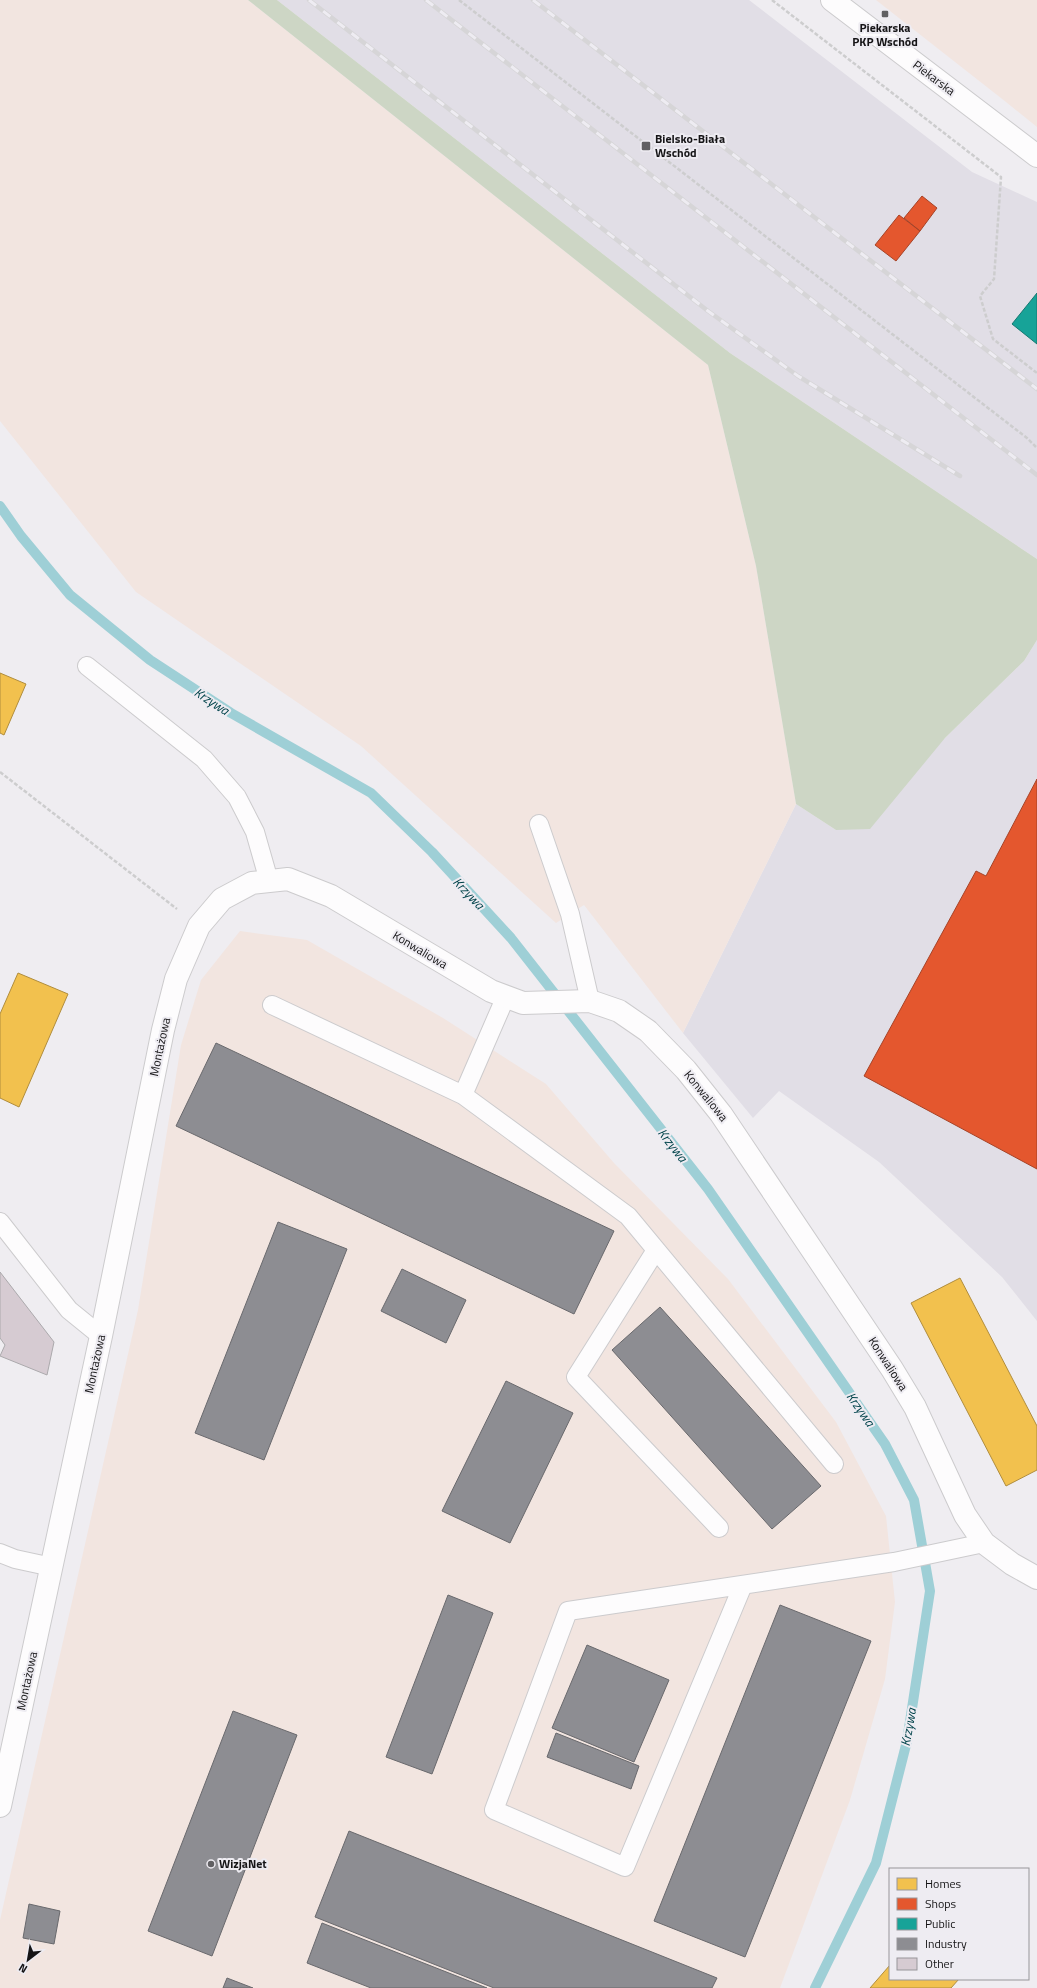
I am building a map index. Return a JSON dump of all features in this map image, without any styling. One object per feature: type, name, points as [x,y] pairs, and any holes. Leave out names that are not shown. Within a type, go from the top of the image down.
[{"type":"street","name":"Piekarska","points":[[832,0],[1037,156]]},
{"type":"street","name":"Konwaliowa","points":[[199,926],[222,899],[252,883],[288,879],[331,896],[491,991],[515,1000],[590,1001],[619,1011],[648,1031],[686,1070],[721,1114],[761,1171],[915,1407],[964,1515],[984,1542],[1012,1564],[1037,1578]]},
{"type":"street","name":"Montażowa","points":[[0,1806],[102,1336],[163,1030],[176,979],[199,926]]},
{"type":"lane","points":[[86,666],[204,759],[238,797],[255,832],[269,881]]},
{"type":"lane","points":[[539,824],[570,914],[590,1001]]},
{"type":"lane","points":[[463,1095],[515,1000]]},
{"type":"lane","points":[[272,1005],[463,1095],[628,1216],[834,1464]]},
{"type":"lane","points":[[0,1222],[69,1310],[102,1336]]},
{"type":"lane","points":[[656,1250],[576,1377],[719,1528]]},
{"type":"lane","points":[[742,1585],[625,1867],[494,1810],[568,1611],[894,1562],[984,1542]]},
{"type":"lane","points":[[0,1553],[15,1560],[52,1567]]},
{"type":"path","points":[[459,0],[1037,448]]},
{"type":"path","points":[[772,0],[1000,177],[994,279],[980,296],[993,339],[1037,373]]},
{"type":"path","points":[[0,772],[199,926]]},
{"type":"shaded area","points":[[0,0],[248,0],[708,365],[756,566],[796,804],[683,1033],[584,905],[556,923],[361,746],[136,592],[0,421]]},
{"type":"shaded area","points":[[277,0],[749,0],[972,172],[1037,202],[1037,559],[730,353]]},
{"type":"shaded area","points":[[876,0],[1037,0],[1037,127],[1006,102]]},
{"type":"shaded area","points":[[1037,640],[1037,1321],[1002,1277],[879,1162],[779,1091],[753,1118],[683,1033],[796,804],[836,830],[945,738],[1024,661]]},
{"type":"shaded area","points":[[240,931],[307,940],[443,1018],[546,1084],[614,1163],[728,1279],[836,1422],[886,1516],[895,1602],[885,1679],[850,1800],[780,1988],[0,1988],[0,1920],[138,1310],[181,1045],[201,980]]},
{"type":"green space","points":[[248,0],[277,0],[730,353],[1037,559],[1037,640],[1024,661],[945,738],[870,829],[836,830],[796,804],[756,566],[708,365]]},
{"type":"building: Homes","points":[[0,673],[26,684],[4,735],[0,733]]},
{"type":"building: Homes","points":[[18,973],[68,994],[19,1107],[0,1098],[0,1014]]},
{"type":"building: Homes","points":[[960,1278],[1037,1426],[1037,1470],[1006,1486],[911,1303]]},
{"type":"building: Homes","points":[[889,1966],[889,1980],[958,1980],[951,1988],[870,1988]]},
{"type":"building: Shops","points":[[922,196],[937,208],[920,231],[904,218]]},
{"type":"building: Shops","points":[[899,215],[920,231],[896,261],[875,245]]},
{"type":"building: Shops","points":[[1037,779],[1037,1169],[864,1076],[976,871],[986,876]]},
{"type":"building: Public","points":[[1037,293],[1037,344],[1012,324]]},
{"type":"building: Industry","points":[[216,1043],[614,1231],[574,1314],[176,1126]]},
{"type":"building: Industry","points":[[278,1222],[347,1249],[264,1460],[195,1433]]},
{"type":"building: Industry","points":[[402,1269],[466,1300],[446,1343],[381,1311]]},
{"type":"building: Industry","points":[[660,1307],[821,1486],[772,1529],[612,1350]]},
{"type":"building: Industry","points":[[506,1381],[573,1413],[510,1543],[442,1511]]},
{"type":"building: Industry","points":[[448,1595],[493,1613],[432,1774],[386,1757]]},
{"type":"building: Industry","points":[[780,1605],[871,1641],[745,1957],[654,1921]]},
{"type":"building: Industry","points":[[587,1645],[669,1680],[634,1762],[552,1728]]},
{"type":"building: Industry","name":"WizjaNet","points":[[233,1711],[297,1735],[212,1956],[148,1931]]},
{"type":"building: Industry","points":[[556,1733],[639,1766],[631,1789],[547,1757]]},
{"type":"building: Industry","points":[[349,1831],[717,1978],[712,1988],[494,1988],[315,1917]]},
{"type":"building: Industry","points":[[29,1904],[60,1911],[54,1944],[23,1938]]},
{"type":"building: Industry","points":[[322,1923],[487,1988],[371,1988],[307,1963]]},
{"type":"building: Industry","points":[[227,1978],[253,1988],[223,1988]]},
{"type":"building: Other","points":[[0,1272],[54,1342],[47,1375],[0,1356],[5,1345],[0,1338]]},
{"type":"waterway","name":"Krzywa","points":[[0,506],[21,536],[70,595],[150,660],[231,713],[371,793],[432,852],[511,938],[708,1189],[885,1444],[914,1500],[930,1591],[907,1741],[876,1863],[815,1988]]},
{"type":"railway","points":[[309,0],[708,311],[798,376],[960,476]]},
{"type":"railway","points":[[426,0],[1037,475]]},
{"type":"railway","points":[[533,0],[1037,389]]},
{"type":"place","name":"Piekarska PKP Wschód","points":[[885,14]]},
{"type":"place","name":"Bielsko-Biała Wschód","points":[[646,146]]},
{"type":"place","name":"WizjaNet","points":[[211,1864]]}]
